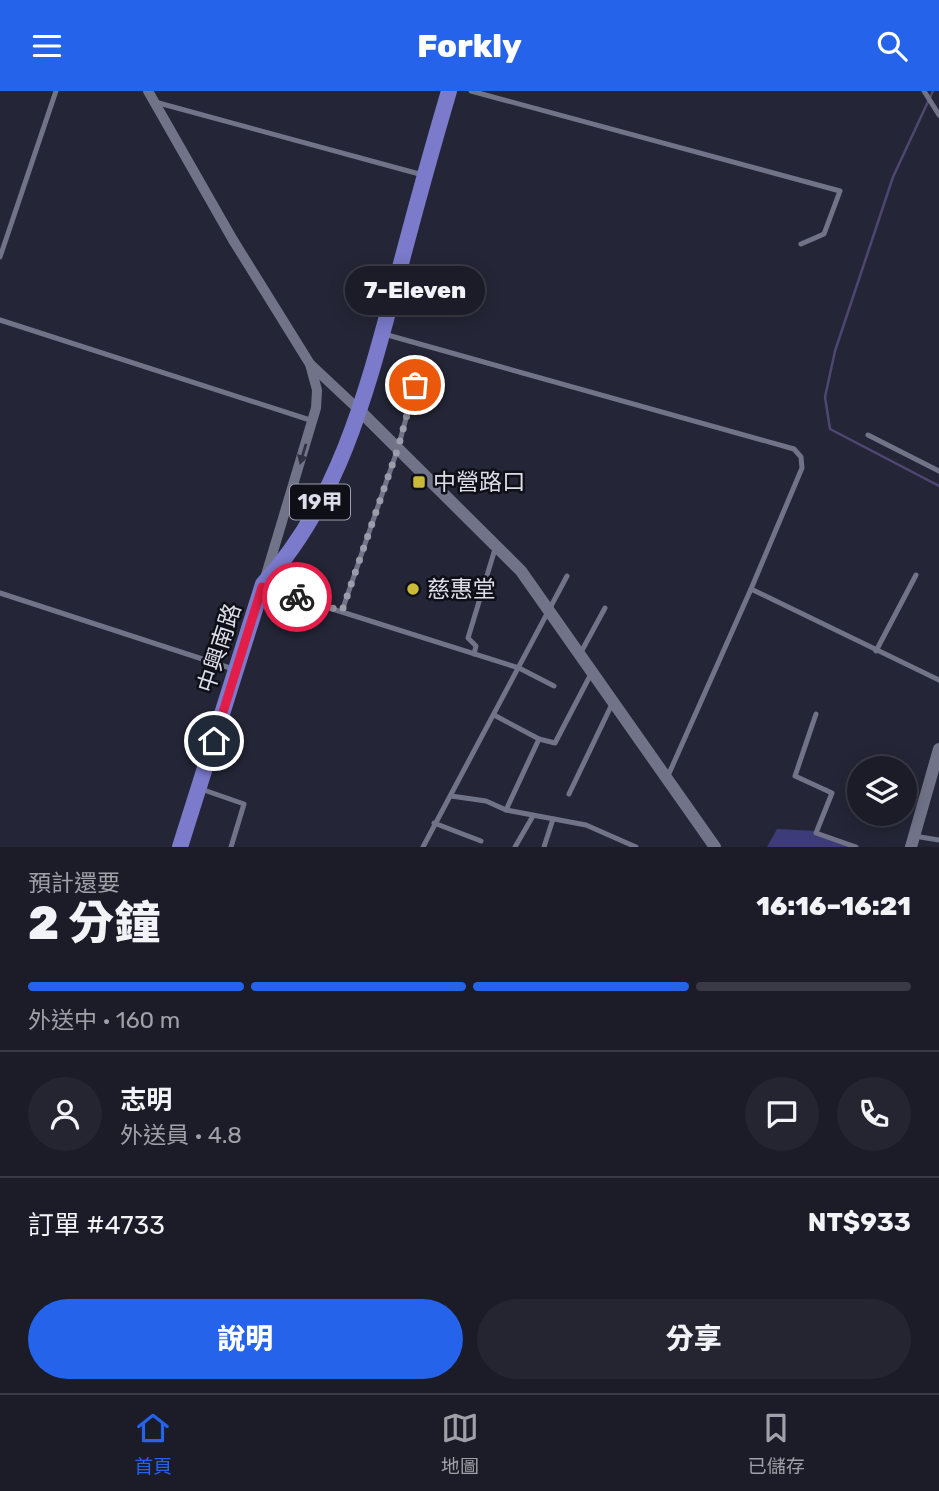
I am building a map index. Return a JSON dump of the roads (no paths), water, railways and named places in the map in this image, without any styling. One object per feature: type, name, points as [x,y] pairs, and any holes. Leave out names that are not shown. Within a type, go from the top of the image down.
[{"type":"main road","name":"19甲","points":[[263,585],[308,526],[359,411],[449,91]]},
{"type":"main road","name":"中興南路","points":[[180,847],[263,585]]},
{"type":"street","points":[[150,96],[233,240],[310,364],[521,571],[715,847]]},
{"type":"street","points":[[263,585],[313,421],[317,390],[310,364]]},
{"type":"street","points":[[913,842],[938,758]]},
{"type":"lane","points":[[0,257],[55,91]]},
{"type":"lane","points":[[471,91],[839,191],[824,234],[801,244]]},
{"type":"lane","points":[[925,93],[939,115]]},
{"type":"lane","points":[[150,96],[424,175]]},
{"type":"lane","points":[[0,320],[313,421]]},
{"type":"lane","points":[[382,334],[794,449],[801,457],[802,468],[667,778]]},
{"type":"lane","points":[[342,611],[398,448],[415,385]]},
{"type":"lane","points":[[868,435],[939,471]]},
{"type":"lane","points":[[474,654],[476,646],[468,638],[496,545]]},
{"type":"lane","points":[[876,651],[916,575]]},
{"type":"lane","points":[[423,847],[567,576]]},
{"type":"lane","points":[[263,585],[519,668],[554,686]]},
{"type":"lane","points":[[751,589],[939,680]]},
{"type":"lane","points":[[0,593],[236,670]]},
{"type":"lane","points":[[579,655],[605,608]]},
{"type":"lane","points":[[494,715],[539,739],[555,743],[592,672]]},
{"type":"lane","points":[[569,794],[613,702]]},
{"type":"lane","points":[[816,714],[794,775],[832,793],[816,832],[856,847]]},
{"type":"lane","points":[[506,810],[539,739]]},
{"type":"lane","points":[[198,788],[244,804],[231,847]]},
{"type":"lane","points":[[451,796],[486,801],[506,810],[586,825],[636,847]]},
{"type":"lane","points":[[515,847],[533,816]]},
{"type":"lane","points":[[544,847],[553,819]]},
{"type":"lane","points":[[434,823],[481,841]]},
{"type":"lane","points":[[913,842],[939,840]]},
{"type":"waterway","points":[[933,91],[893,177],[835,351],[825,397],[830,429],[939,486]]},
{"type":"place","name":"7-Eleven","points":[[415,385]]},
{"type":"place","name":"中營路口","points":[[419,482]]},
{"type":"place","name":"慈惠堂","points":[[413,589]]}]
